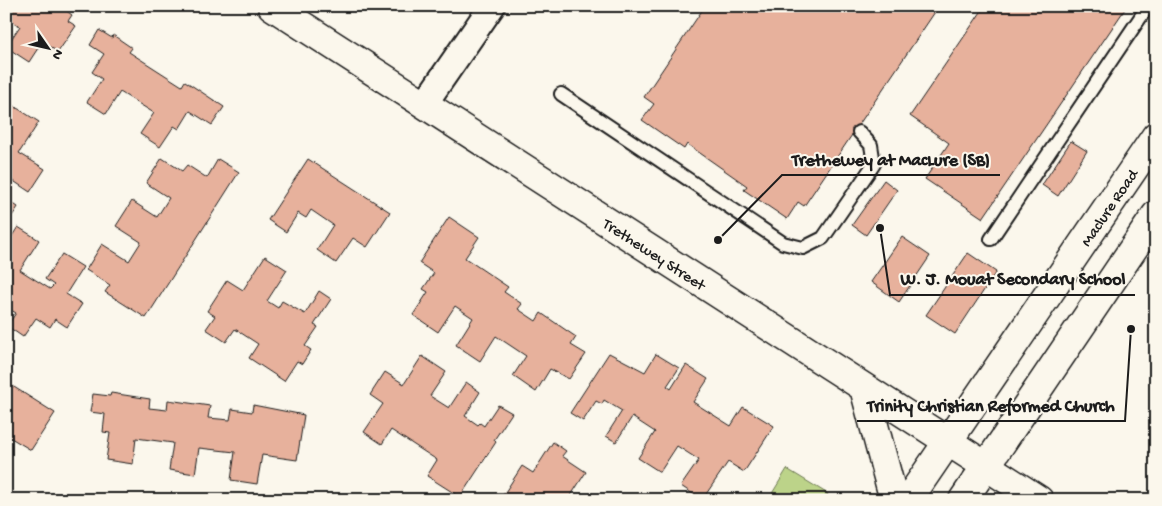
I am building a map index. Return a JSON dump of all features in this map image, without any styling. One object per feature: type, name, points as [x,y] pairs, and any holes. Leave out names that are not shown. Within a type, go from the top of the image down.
[{"type":"main road","name":"Trethewey Street","points":[[272,6],[1039,500]]},
{"type":"main road","name":"Maclure Road","points":[[908,500],[1156,136]]},
{"type":"main road","points":[[963,500],[1156,215]]},
{"type":"main road","points":[[864,388],[894,500]]},
{"type":"street","points":[[425,103],[492,6]]},
{"type":"lane","points":[[991,239],[1148,6]]},
{"type":"lane","points":[[561,94],[784,243],[804,248],[823,238],[874,164],[871,145],[859,132]]},
{"type":"green space","points":[[787,469],[828,494],[824,500],[768,500]]},
{"type":"building","points":[[6,6],[60,6],[72,15],[68,21],[76,26],[58,52],[42,42],[29,62],[6,47],[20,26],[6,18]]},
{"type":"building","points":[[705,6],[939,6],[804,206],[798,202],[787,219],[744,190],[747,186],[687,144],[684,149],[642,120],[654,104],[644,97]]},
{"type":"building","points":[[985,6],[1127,6],[983,218],[925,179],[949,143],[910,116]]},
{"type":"building","points":[[99,30],[112,38],[113,35],[132,48],[129,52],[182,86],[185,81],[224,107],[212,125],[190,111],[179,129],[174,126],[160,147],[140,134],[154,113],[120,92],[106,114],[87,102],[102,79],[92,72],[104,54],[90,45]]},
{"type":"building","points":[[6,101],[39,122],[19,153],[45,169],[30,192],[6,176]]},
{"type":"building","points":[[1071,141],[1087,151],[1058,196],[1042,185]]},
{"type":"building","points":[[162,158],[182,171],[187,165],[207,178],[218,159],[239,172],[146,318],[105,292],[110,285],[86,270],[102,244],[129,261],[141,242],[116,226],[132,201],[157,217],[169,198],[146,183]]},
{"type":"building","points":[[308,159],[390,212],[367,247],[353,238],[336,263],[317,250],[333,225],[311,210],[306,218],[298,213],[286,232],[268,220]]},
{"type":"building","points":[[884,180],[897,190],[866,235],[852,225]]},
{"type":"building","points":[[6,199],[18,207],[12,216],[6,212]]},
{"type":"building","points":[[449,217],[479,237],[465,258],[508,287],[504,292],[522,304],[518,309],[536,321],[541,313],[576,337],[571,345],[586,354],[569,379],[550,369],[536,392],[513,376],[526,356],[496,336],[480,361],[456,345],[473,318],[455,306],[438,332],[413,315],[428,292],[423,289],[434,273],[419,263]]},
{"type":"building","points":[[18,227],[39,240],[20,270],[50,289],[54,285],[45,279],[62,254],[83,267],[66,294],[82,304],[67,327],[55,319],[50,327],[36,318],[23,337],[7,326],[16,313],[6,307],[6,245]]},
{"type":"building","points":[[902,237],[930,256],[899,302],[871,282]]},
{"type":"building","points":[[968,253],[996,272],[955,334],[926,315]]},
{"type":"building","points":[[265,256],[287,270],[267,301],[278,308],[282,301],[305,314],[319,291],[331,299],[314,325],[318,327],[305,346],[311,350],[302,364],[297,361],[284,381],[249,358],[258,344],[235,329],[226,342],[206,329],[215,316],[207,311],[227,280],[243,290]]},
{"type":"building","points":[[609,353],[645,372],[656,354],[679,368],[667,386],[671,389],[686,365],[708,379],[693,402],[731,426],[743,407],[774,426],[744,472],[728,462],[702,500],[681,486],[699,460],[677,446],[660,472],[638,458],[655,432],[632,417],[616,442],[606,436],[622,411],[604,400],[602,404],[596,401],[583,421],[570,413]]},
{"type":"building","points":[[422,356],[446,372],[430,396],[449,408],[466,382],[480,392],[465,416],[478,425],[480,423],[484,426],[498,405],[512,413],[494,440],[496,442],[460,497],[427,476],[437,460],[391,430],[382,444],[364,432],[383,404],[370,395],[385,372],[404,384]]},
{"type":"building","points":[[6,382],[55,413],[31,450],[6,435]]},
{"type":"building","points":[[111,393],[150,399],[149,408],[167,410],[168,400],[210,406],[208,418],[230,420],[232,409],[252,412],[253,405],[304,415],[297,460],[262,455],[257,484],[231,480],[235,452],[199,448],[195,474],[169,470],[173,443],[136,438],[133,464],[106,460],[110,433],[103,432],[105,414],[90,412],[93,394],[110,396]]},
{"type":"building","points":[[553,442],[566,451],[562,456],[586,472],[568,500],[500,500],[522,466],[533,473]]},
{"type":"place","name":"W. J. Mouat Secondary School","points":[[880,228]]},
{"type":"place","name":"Trethewey at MacLure (SB)","points":[[718,240]]},
{"type":"place","name":"Trinity Christian Reformed Church","points":[[1131,329]]}]
